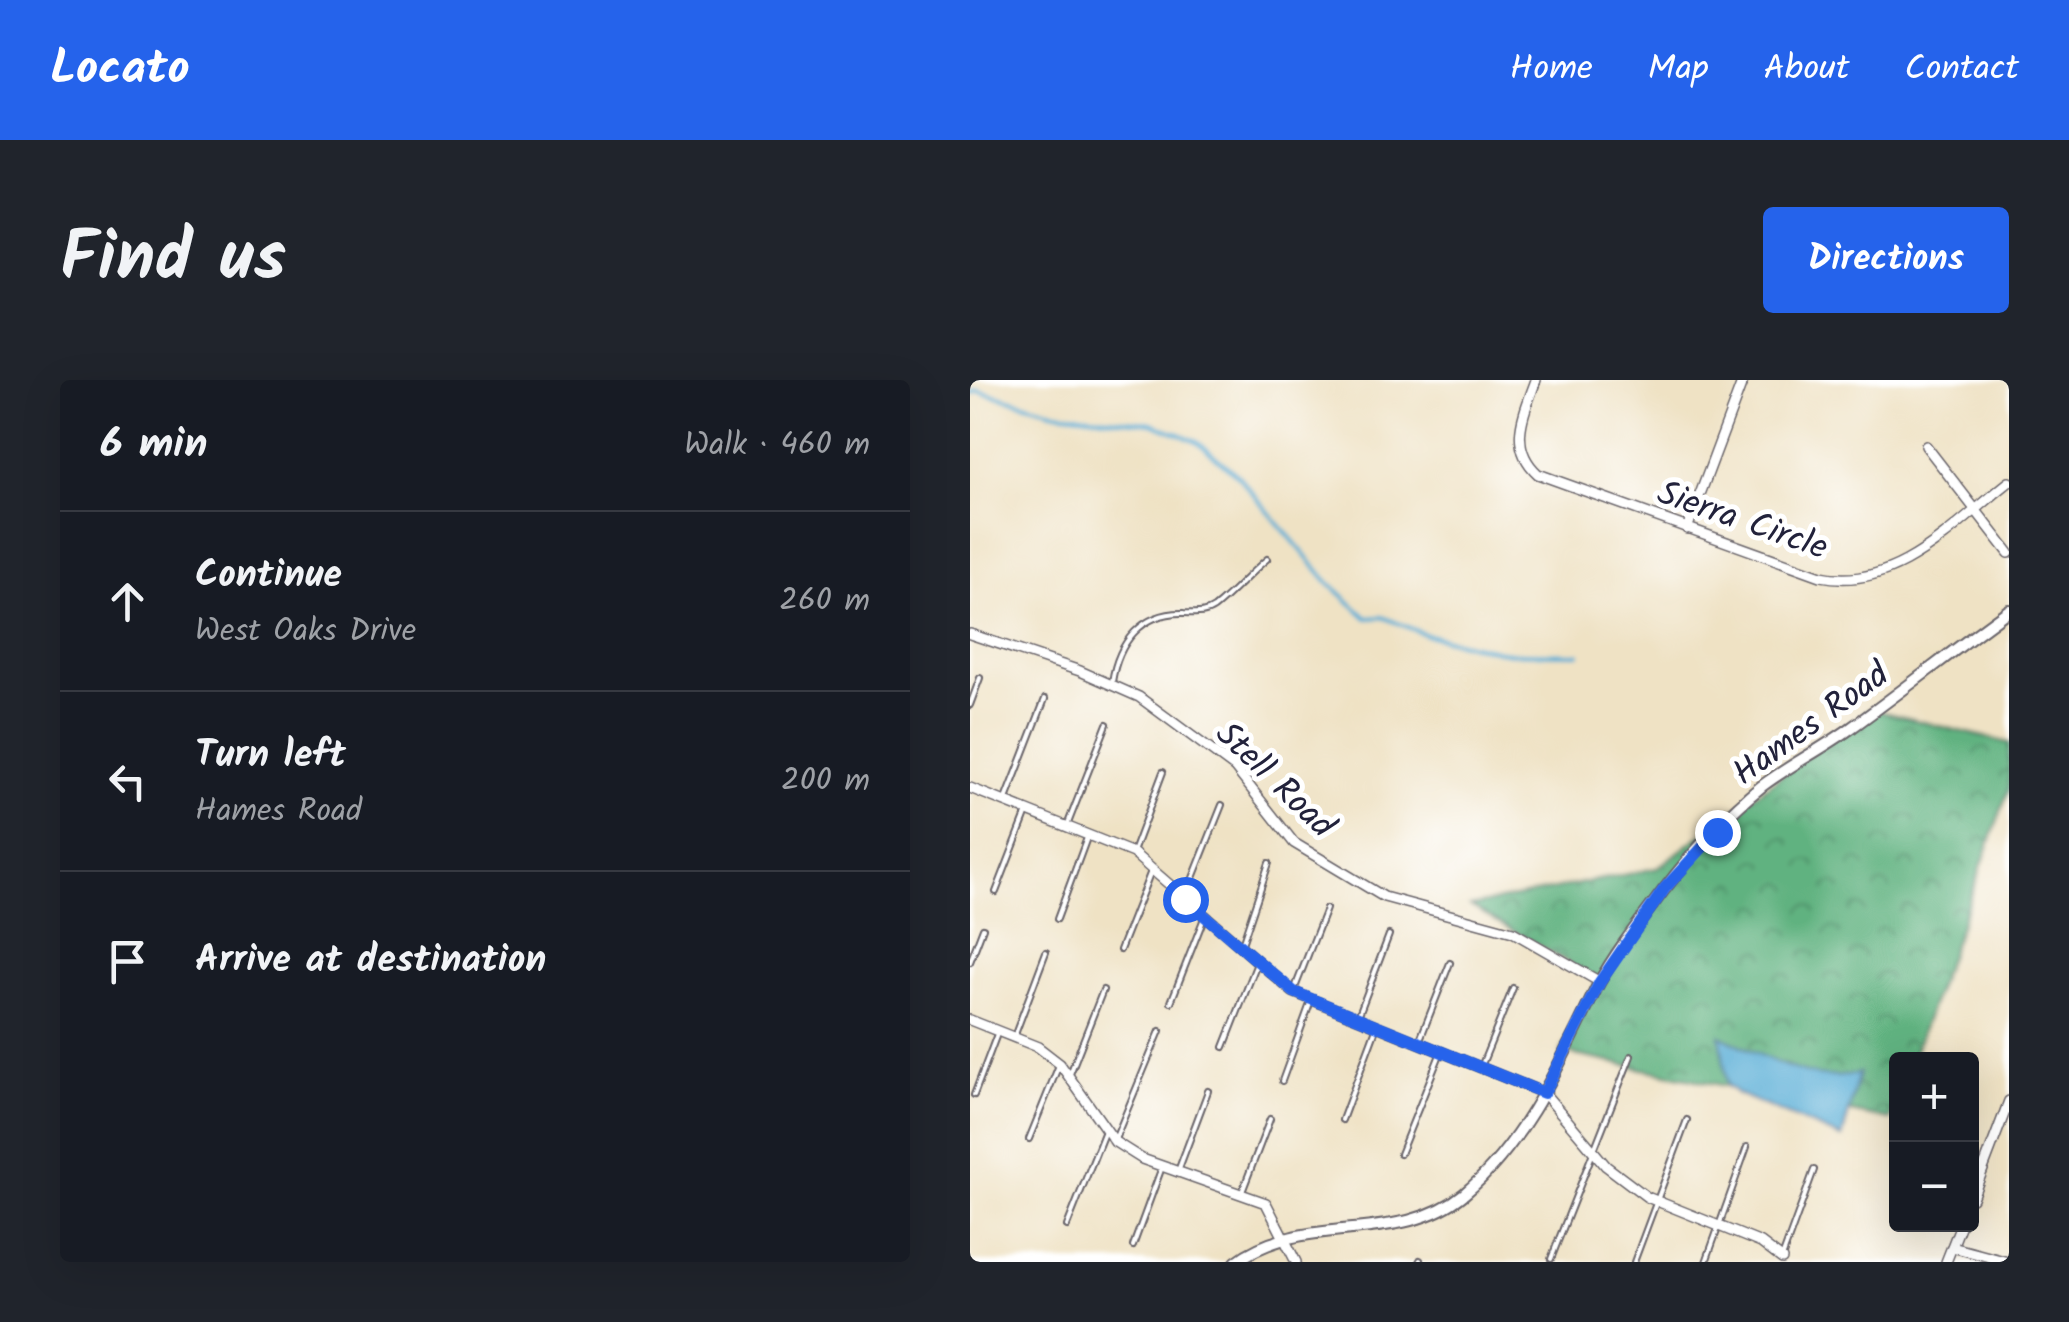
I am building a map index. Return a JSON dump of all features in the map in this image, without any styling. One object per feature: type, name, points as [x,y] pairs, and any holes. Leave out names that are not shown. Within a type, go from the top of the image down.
[{"type":"street","name":"Sierra Circle","points":[[1536,380],[1520,428],[1521,448],[1531,468],[1558,484],[1821,576],[1855,580],[1894,569],[2009,482]]},
{"type":"street","points":[[1687,529],[1743,380]]},
{"type":"street","points":[[1926,446],[2009,553]]},
{"type":"street","name":"Hames Road","points":[[1236,1262],[1286,1236],[1382,1225],[1444,1210],[1494,1161],[1544,1093],[1600,982],[1665,888],[1758,789],[1850,730],[2009,610]]},
{"type":"street","name":"Stell Road","points":[[970,634],[1139,697],[1235,768],[1257,790],[1294,843],[1384,898],[1512,932],[1600,982]]},
{"type":"street","points":[[970,788],[1133,852],[1294,992],[1544,1093],[1606,1166],[1656,1201],[1760,1243],[1781,1261]]},
{"type":"street","points":[[970,1020],[1038,1047],[1060,1064],[1114,1142],[1162,1167],[1224,1191],[1242,1192],[1266,1204],[1286,1236],[1296,1262]]},
{"type":"street","points":[[1979,1180],[2009,1101]]},
{"type":"street","points":[[1946,1262],[1958,1232]]},
{"type":"street","points":[[1952,1247],[2008,1262]]},
{"type":"lane","points":[[1112,685],[1119,652],[1136,630],[1163,614],[1200,614],[1213,608],[1267,560]]},
{"type":"lane","points":[[970,705],[980,678]]},
{"type":"lane","points":[[1005,802],[1045,699]]},
{"type":"lane","points":[[1067,826],[1107,724]]},
{"type":"lane","points":[[1133,852],[1163,772]]},
{"type":"lane","points":[[1185,899],[1222,805]]},
{"type":"lane","points":[[996,892],[1027,810]]},
{"type":"lane","points":[[1057,919],[1088,834]]},
{"type":"lane","points":[[1240,949],[1269,863]]},
{"type":"lane","points":[[1120,950],[1152,870]]},
{"type":"lane","points":[[1294,992],[1326,909]]},
{"type":"lane","points":[[1171,1002],[1204,916]]},
{"type":"lane","points":[[970,962],[983,928]]},
{"type":"lane","points":[[1357,1018],[1389,935]]},
{"type":"lane","points":[[1014,1038],[1046,952]]},
{"type":"lane","points":[[1224,1047],[1257,963]]},
{"type":"lane","points":[[1419,1042],[1450,963]]},
{"type":"lane","points":[[1481,1068],[1513,988]]},
{"type":"lane","points":[[1069,1075],[1103,990]]},
{"type":"lane","points":[[1282,1081],[1312,999]]},
{"type":"lane","points":[[1342,1120],[1378,1026]]},
{"type":"lane","points":[[974,1095],[998,1031]]},
{"type":"lane","points":[[1114,1142],[1160,1031]]},
{"type":"lane","points":[[1400,1154],[1442,1052]]},
{"type":"lane","points":[[1551,1258],[1631,1056]]},
{"type":"lane","points":[[1029,1139],[1060,1064]]},
{"type":"lane","points":[[1177,1173],[1208,1091]]},
{"type":"lane","points":[[1242,1192],[1270,1119]]},
{"type":"lane","points":[[1634,1262],[1687,1120]]},
{"type":"lane","points":[[1068,1226],[1106,1130]]},
{"type":"lane","points":[[1706,1262],[1748,1146]]},
{"type":"lane","points":[[1133,1246],[1162,1167]]},
{"type":"lane","points":[[1781,1261],[1814,1170]]},
{"type":"green space","points":[[1870,709],[2009,743],[2009,789],[1915,1052],[1889,1052],[1889,1120],[1561,1052],[1598,980],[1471,906],[1657,868]]},
{"type":"water","points":[[1720,1035],[1806,1073],[1859,1073],[1842,1138],[1738,1094],[1727,1085]]},
{"type":"waterway","points":[[970,394],[979,391],[1057,412],[1152,423],[1197,441],[1238,476],[1329,583],[1367,618],[1383,617],[1427,635],[1508,653],[1579,654]]},
{"type":"route","points":[[1185,899],[1294,992],[1544,1093],[1600,982],[1665,888],[1717,832]]}]
